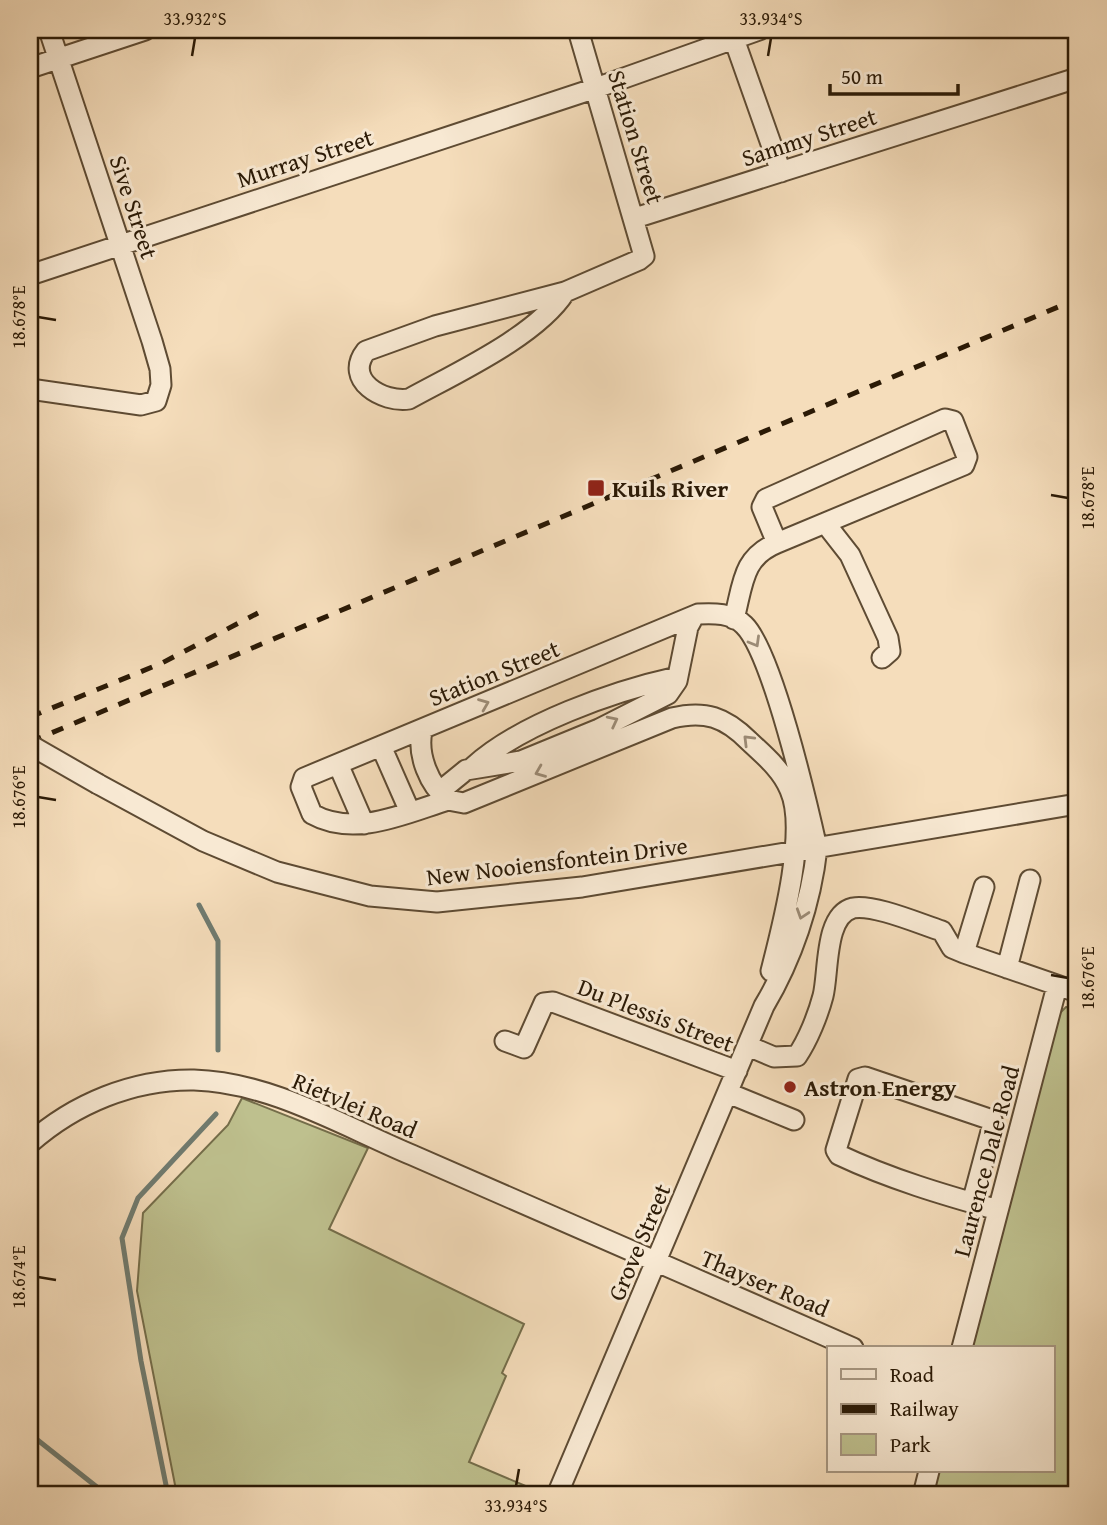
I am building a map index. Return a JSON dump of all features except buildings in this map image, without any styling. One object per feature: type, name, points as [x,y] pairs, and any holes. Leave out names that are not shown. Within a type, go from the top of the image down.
[{"type":"street","name":"Sive Street","points":[[30,389],[141,405],[156,401],[161,385],[160,369],[121,244],[49,30]]},
{"type":"street","points":[[30,68],[145,30]]},
{"type":"street","name":"Station Street","points":[[565,292],[553,312],[526,331],[409,398],[387,398],[369,388],[362,379],[360,362],[366,351],[435,326],[565,292],[644,256],[644,248],[578,30]]},
{"type":"street","name":"Murray Street","points":[[30,275],[596,88],[759,30]]},
{"type":"street","points":[[734,39],[781,172]]},
{"type":"street","name":"Sammy Street","points":[[635,218],[1077,78]]},
{"type":"street","points":[[777,543],[762,507],[766,499],[945,419],[953,421],[967,457],[964,465],[825,523],[777,543],[760,550],[750,563],[734,619],[751,633],[761,652],[817,848]]},
{"type":"street","points":[[825,523],[850,555],[888,638],[890,651],[882,658]]},
{"type":"street","name":"Station Street","points":[[444,796],[422,756],[422,731],[694,616],[714,613],[734,619]]},
{"type":"street","points":[[422,731],[304,778],[301,786],[309,808],[317,816],[364,824],[410,812],[444,796],[459,773],[472,768],[508,739],[636,687],[677,677],[688,627],[694,616]]},
{"type":"street","points":[[444,796],[464,803],[672,718],[702,713],[723,719],[738,729],[784,778],[797,813],[794,852]]},
{"type":"street","name":"New Nooiensfontein Drive","points":[[30,745],[98,784],[243,859],[333,889],[405,901],[466,901],[582,887],[1077,804]]},
{"type":"street","points":[[381,746],[410,812]]},
{"type":"street","points":[[338,764],[364,824]]},
{"type":"street","name":"Grove Street","points":[[556,1495],[657,1264],[764,1006],[782,973],[814,876],[817,848]]},
{"type":"street","name":"Grove Street","points":[[764,1006],[786,908],[794,852]]},
{"type":"street","points":[[1007,968],[1030,880]]},
{"type":"street","points":[[964,953],[984,887]]},
{"type":"street","points":[[748,1046],[774,1057],[797,1056],[822,998],[832,930],[840,915],[850,909],[871,909],[942,931],[952,948],[1077,992]]},
{"type":"street","name":"Laurence Dale Road","points":[[963,1346],[1057,986]]},
{"type":"street","name":"Du Plessis Street","points":[[505,1041],[524,1048],[544,1003],[559,1004],[737,1072]]},
{"type":"street","points":[[972,1203],[993,1124],[992,1119],[864,1077],[858,1079],[836,1150],[839,1155],[936,1194],[972,1203],[998,1209]]},
{"type":"street","name":"Rietvlei Road","points":[[30,1143],[76,1110],[117,1092],[161,1082],[192,1080],[226,1083],[281,1099],[657,1264]]},
{"type":"street","points":[[728,1093],[794,1120]]},
{"type":"street","name":"Thayser Road","points":[[657,1264],[848,1346]]},
{"type":"street","points":[[923,1495],[929,1472]]},
{"type":"green space","points":[[1066,1007],[1077,1009],[1077,1495],[932,1495],[939,1472],[1054,1472],[1054,1346],[972,1346],[1060,1013]]},
{"type":"green space","points":[[242,1098],[368,1148],[329,1229],[524,1324],[502,1373],[506,1376],[469,1462],[547,1495],[177,1495],[137,1291],[143,1213],[228,1125]]},
{"type":"waterway","points":[[199,905],[218,941],[218,1050]]},
{"type":"waterway","points":[[168,1495],[141,1361],[122,1238],[138,1198],[216,1114]]},
{"type":"waterway","name":"Kuils River","points":[[30,1434],[107,1495]]},
{"type":"railway","points":[[30,742],[1077,299]]},
{"type":"railway","points":[[30,717],[162,663],[258,613]]},
{"type":"place","name":"Kuils River","points":[[596,488]]},
{"type":"place","name":"Astron Energy","points":[[790,1087]]}]
